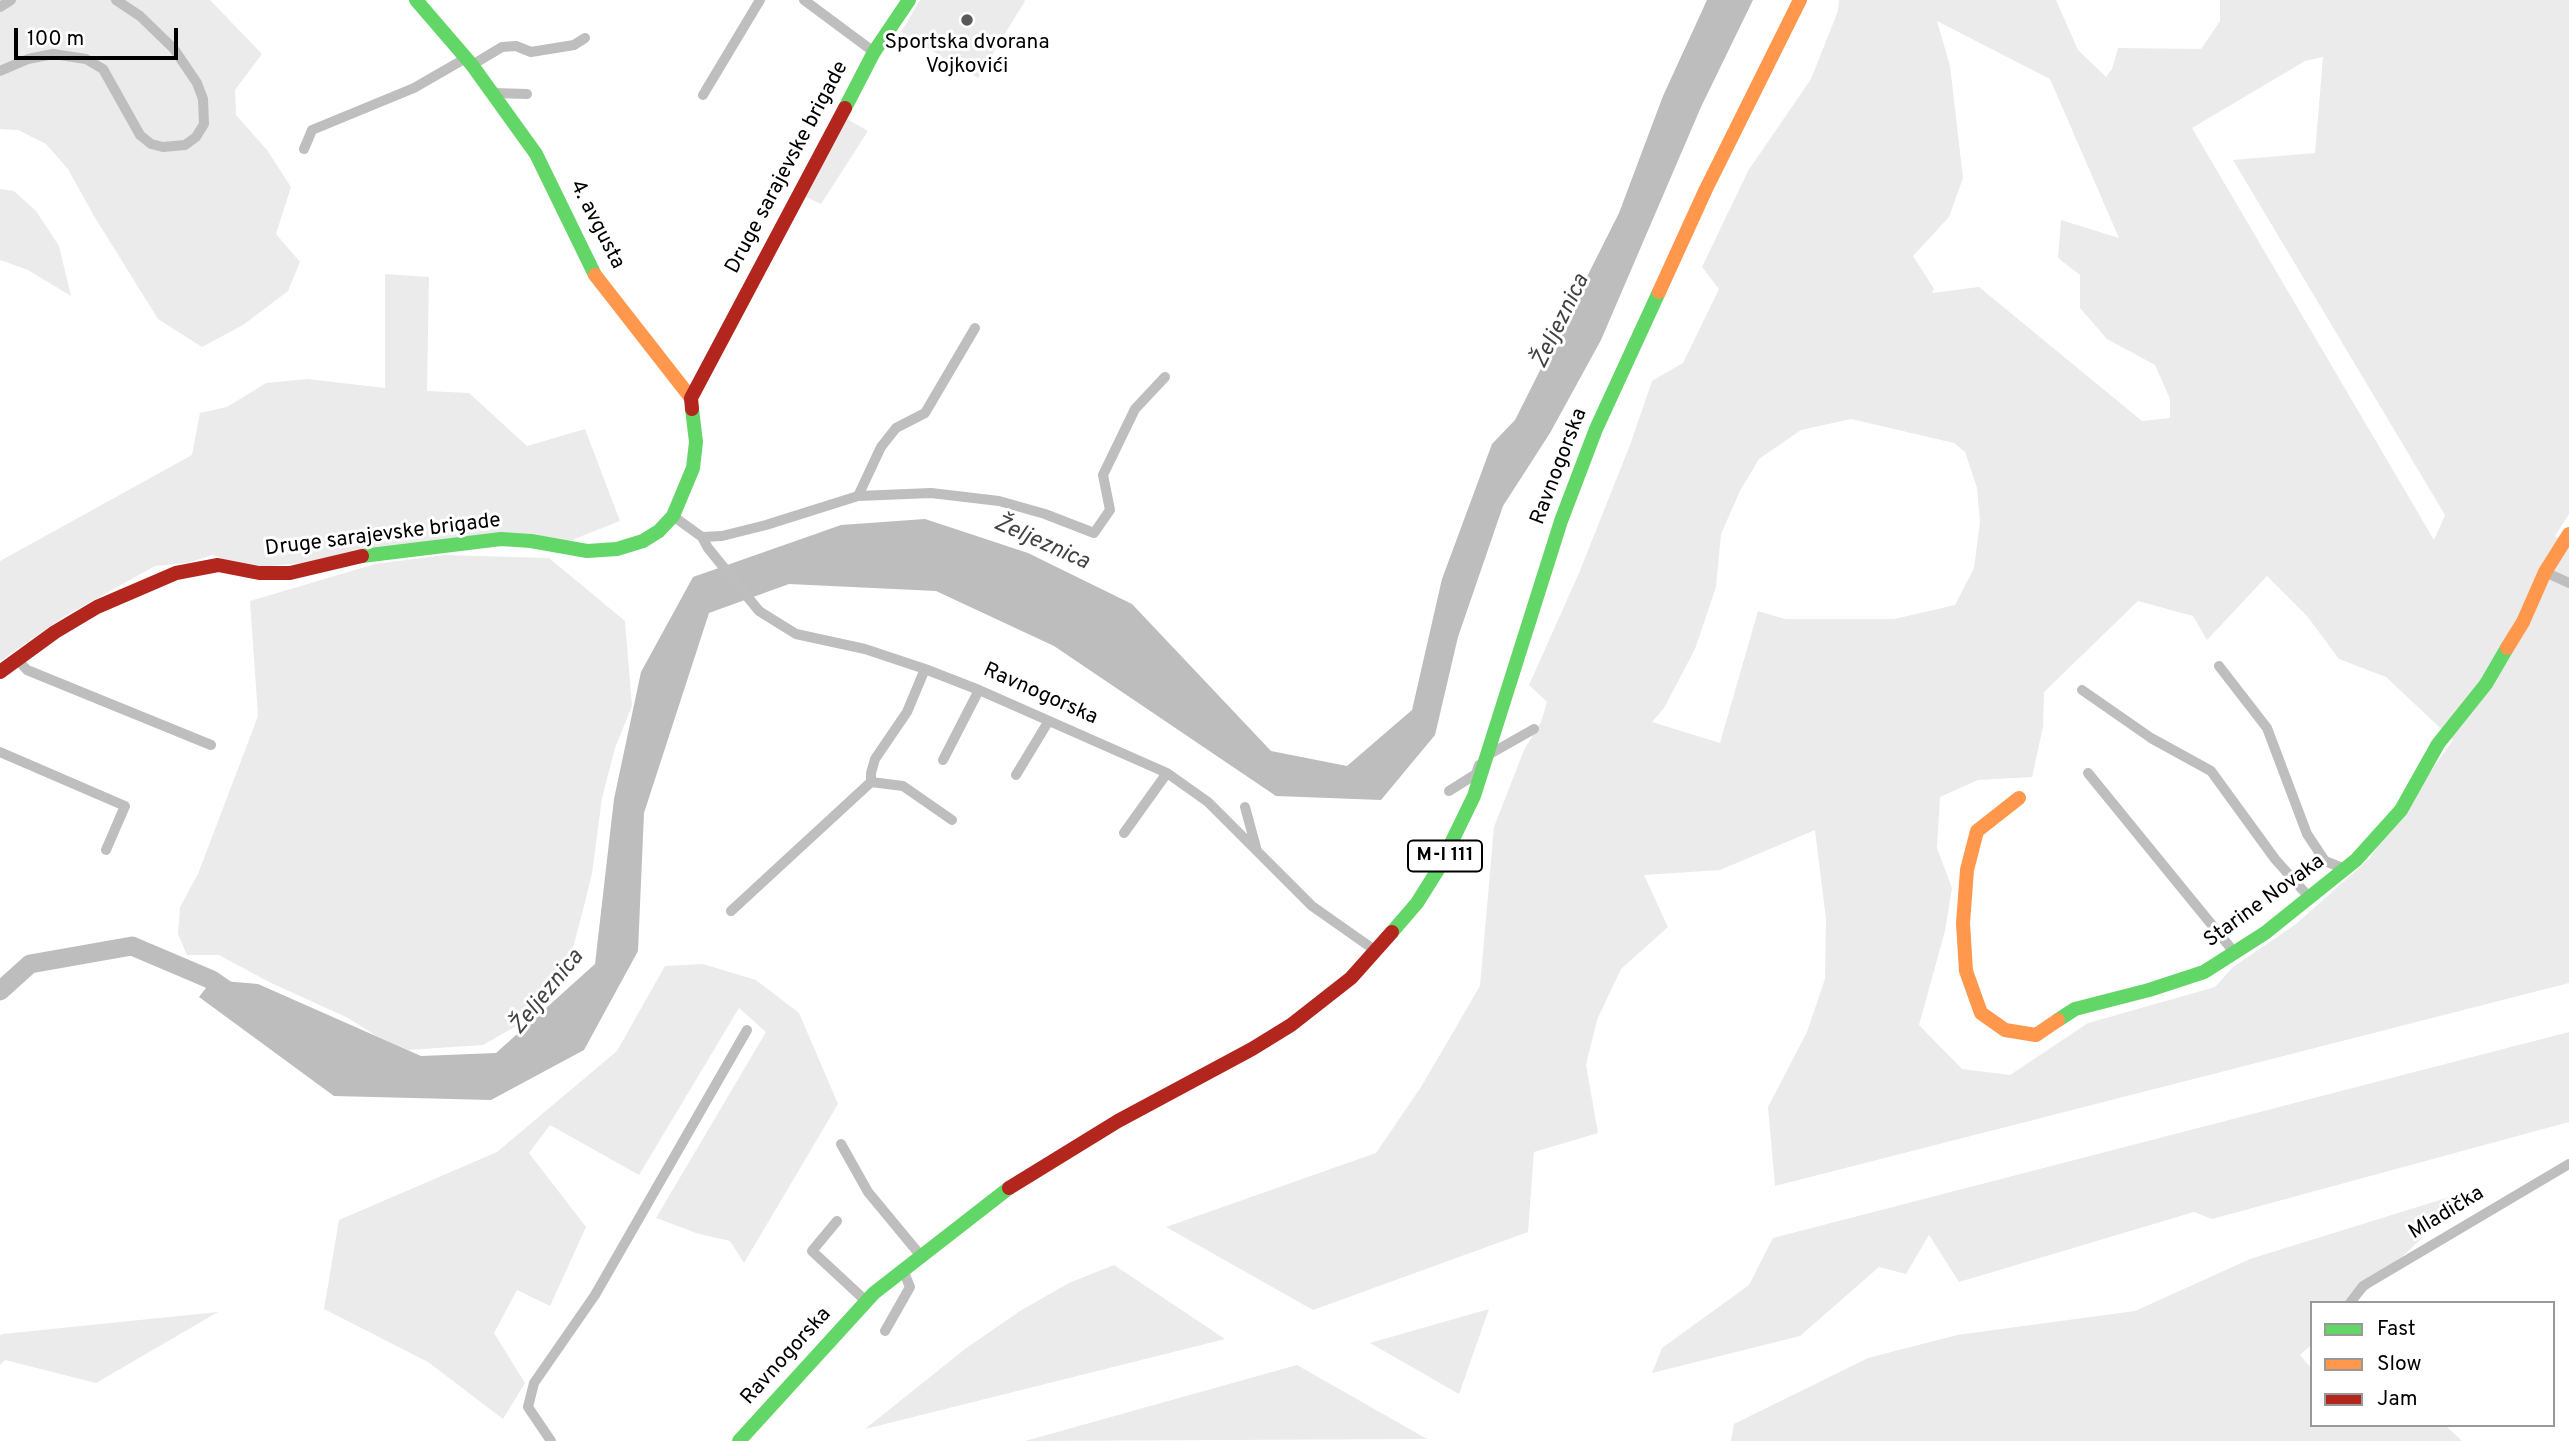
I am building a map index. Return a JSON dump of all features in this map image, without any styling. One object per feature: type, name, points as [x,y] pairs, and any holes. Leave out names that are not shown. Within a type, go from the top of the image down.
[{"type":"main road","name":"4. avgusta","points":[[416,0],[494,93],[536,154],[579,238],[593,272],[691,398]]},
{"type":"main road","name":"Druge sarajevske brigade","points":[[0,672],[55,632],[97,607],[176,573],[200,567],[218,565],[260,573],[290,573],[350,557],[501,539],[531,541],[587,551],[618,549],[643,541],[659,531],[673,516],[693,467],[696,442],[691,398],[874,52],[909,0]]},
{"type":"main road","name":"Ravnogorska","points":[[739,1441],[867,1302],[996,1196],[1118,1121],[1292,1025],[1351,978],[1417,902],[1459,831],[1489,754],[1557,532],[1596,429],[1706,189],[1800,0]]},
{"type":"main road","name":"Starine Novaka","points":[[2019,797],[1977,831],[1967,870],[1963,923],[1966,971],[1981,1013],[2006,1030],[2036,1035],[2075,1009],[2149,990],[2204,972],[2265,933],[2356,860],[2401,810],[2438,744],[2486,684],[2523,622],[2545,572],[2569,534]]},
{"type":"street","points":[[0,7],[11,0]]},
{"type":"street","points":[[0,71],[29,59],[53,54],[86,59],[103,69],[140,135],[151,144],[163,147],[186,145],[196,137],[204,124],[203,99],[197,83],[174,49],[140,16],[116,0]]},
{"type":"street","points":[[703,95],[760,0]]},
{"type":"street","points":[[804,0],[874,52]]},
{"type":"street","points":[[304,149],[312,130],[414,88],[502,47],[516,46],[531,52],[574,45],[585,38]]},
{"type":"street","points":[[392,88],[414,88]]},
{"type":"street","points":[[494,93],[527,94]]},
{"type":"street","points":[[858,496],[881,447],[896,428],[925,413],[975,328]]},
{"type":"street","points":[[702,537],[722,536],[766,525],[858,496],[930,493],[999,501],[1045,514],[1094,534],[1110,510],[1103,475],[1135,409],[1165,377]]},
{"type":"street","name":"Ravnogorska","points":[[673,516],[702,537],[759,611],[796,634],[865,649],[925,669],[1167,773],[1208,802],[1312,906],[1376,951]]},
{"type":"street","points":[[2545,572],[2569,583]]},
{"type":"street","points":[[18,660],[27,670],[211,745]]},
{"type":"street","points":[[2218,666],[2267,728],[2307,834],[2325,860],[2345,869]]},
{"type":"street","points":[[872,782],[871,773],[875,759],[907,712],[925,669]]},
{"type":"street","points":[[943,760],[979,690]]},
{"type":"street","points":[[2082,690],[2151,738],[2211,771],[2275,859],[2309,897]]},
{"type":"street","points":[[1016,775],[1048,722]]},
{"type":"street","points":[[1449,791],[1476,774],[1482,757],[1534,729]]},
{"type":"street","points":[[0,752],[124,806],[106,850]]},
{"type":"street","points":[[1124,833],[1167,773]]},
{"type":"street","points":[[2088,773],[2234,952]]},
{"type":"street","points":[[731,911],[872,782],[903,786],[952,820]]},
{"type":"street","points":[[1245,807],[1257,851]]},
{"type":"street","points":[[551,1441],[528,1407],[534,1382],[595,1295],[747,1030]]},
{"type":"street","points":[[841,1144],[868,1192],[921,1256]]},
{"type":"street","name":"Mladička","points":[[2352,1301],[2363,1286],[2569,1164]]},
{"type":"street","points":[[837,1221],[812,1251],[867,1302]]},
{"type":"street","points":[[885,1331],[910,1287],[903,1270]]},
{"type":"shaded area","points":[[0,0],[210,0],[262,54],[235,90],[236,115],[267,150],[291,187],[276,234],[300,262],[288,291],[243,325],[202,347],[158,319],[68,169],[46,144],[18,130],[0,129]]},
{"type":"shaded area","points":[[920,0],[1025,1],[978,78],[901,32]]},
{"type":"shaded area","points":[[1707,0],[1753,0],[1701,107],[1601,340],[1550,433],[1503,506],[1458,637],[1435,735],[1381,800],[1276,796],[1054,646],[936,591],[789,584],[709,613],[644,813],[638,951],[584,1050],[491,1100],[334,1096],[199,997],[212,980],[258,984],[421,1056],[496,1053],[595,964],[614,799],[641,672],[693,577],[841,525],[925,519],[1028,553],[1132,604],[1271,751],[1347,766],[1412,710],[1442,579],[1492,444],[1515,420],[1619,213],[1663,96]]},
{"type":"shaded area","points":[[1839,0],[2056,0],[2078,50],[2106,77],[2112,69],[2118,48],[2201,49],[2220,21],[2220,0],[2569,0],[2569,514],[2555,536],[2569,547],[2569,983],[1775,1186],[1768,1107],[1807,1032],[1825,979],[1826,919],[1815,830],[1720,870],[1644,875],[1668,927],[1621,969],[1597,1020],[1586,1065],[1598,1133],[1534,1152],[1528,1232],[1313,1310],[1166,1227],[1376,1153],[1421,1087],[1480,986],[1494,827],[1524,750],[1541,722],[1547,702],[1529,685],[1579,573],[1630,445],[1652,381],[1683,363],[1719,289],[1702,267],[1748,171],[1811,79],[1838,11]],"holes":[[[1937,21],[2050,79],[2119,238],[2061,220],[2058,258],[2080,275],[2080,308],[2107,339],[2155,365],[2170,399],[2170,418],[2142,421],[1979,287],[1932,293],[1934,289],[1913,256],[1949,217],[1963,178],[1950,66]],[[2323,57],[2315,153],[2233,160],[2445,515],[2434,540],[2192,128],[2305,61]],[[1851,419],[1954,443],[1965,452],[1977,488],[1980,522],[1974,568],[1955,605],[1894,619],[1785,619],[1758,611],[1720,743],[1652,722],[1664,708],[1695,649],[1716,587],[1721,534],[1740,491],[1759,459],[1801,430]],[[2267,576],[2307,616],[2339,659],[2386,677],[2453,740],[2369,859],[2296,924],[2233,967],[2215,987],[2088,1023],[2010,1075],[1962,1069],[1919,1025],[1945,931],[1952,888],[1937,848],[1940,797],[1978,780],[2032,777],[2043,727],[2044,692],[2138,601],[2193,616],[2207,640]]]},
{"type":"shaded area","points":[[847,119],[868,131],[821,204],[804,196]]},
{"type":"shaded area","points":[[0,189],[14,191],[36,211],[59,246],[71,296],[28,270],[0,260]]},
{"type":"shaded area","points":[[385,274],[429,277],[427,391],[469,393],[527,446],[585,429],[620,521],[567,542],[496,534],[302,563],[258,567],[213,555],[187,563],[155,566],[65,616],[0,661],[0,561],[192,455],[200,413],[227,407],[266,383],[307,379],[385,388]]},
{"type":"shaded area","points":[[445,555],[549,558],[625,621],[632,706],[615,748],[602,798],[592,873],[574,944],[561,976],[527,1020],[483,1045],[408,1050],[219,955],[187,955],[178,934],[180,907],[198,874],[258,716],[250,601],[375,564]]},
{"type":"shaded area","points":[[703,964],[756,980],[799,1013],[838,1104],[744,1263],[730,1241],[699,1234],[656,1218],[766,1032],[739,1008],[639,1175],[550,1125],[529,1153],[586,1227],[550,1306],[517,1290],[494,1333],[525,1383],[503,1419],[428,1362],[324,1309],[339,1220],[497,1152],[617,1051],[665,966]]},
{"type":"shaded area","points":[[2569,1032],[2569,1122],[2212,1219],[2194,1212],[1959,1282],[1929,1235],[1906,1274],[1879,1267],[1800,1336],[1652,1373],[1662,1348],[1749,1285],[1773,1238]]},
{"type":"shaded area","points":[[2472,1190],[2356,1301],[2310,1301],[2310,1346],[2300,1355],[2310,1367],[2310,1427],[2447,1427],[2462,1441],[1731,1441],[1734,1424],[1868,1358],[1957,1335],[2135,1311],[2250,1259]]},
{"type":"shaded area","points":[[1114,1265],[1225,1339],[865,1429],[965,1349],[1020,1311],[1069,1283]]},
{"type":"shaded area","points":[[1489,1309],[1459,1394],[1370,1343]]},
{"type":"shaded area","points":[[218,1312],[96,1383],[5,1360],[0,1365],[0,1335],[3,1334]]},
{"type":"shaded area","points":[[1297,1365],[1427,1439],[1025,1441]]},
{"type":"waterway","name":"Željeznica","points":[[0,991],[30,964],[132,946],[212,980],[232,994]]},
{"type":"traffic: fast","points":[[416,0],[472,65],[536,154],[595,275]]},
{"type":"traffic: fast","points":[[845,108],[874,52],[909,0]]},
{"type":"traffic: fast","points":[[1392,932],[1417,903],[1439,868],[1474,796],[1561,521],[1596,429],[1659,292]]},
{"type":"traffic: fast","points":[[362,556],[501,539],[531,541],[587,551],[617,549],[643,541],[659,531],[673,516],[693,468],[696,442],[692,409]]},
{"type":"traffic: fast","points":[[2058,1020],[2075,1009],[2149,990],[2204,972],[2265,933],[2356,860],[2401,810],[2438,744],[2486,684],[2507,648]]},
{"type":"traffic: fast","points":[[739,1441],[874,1293],[1009,1188]]},
{"type":"traffic: slow","points":[[1659,292],[1706,189],[1800,0]]},
{"type":"traffic: slow","points":[[595,275],[691,398]]},
{"type":"traffic: slow","points":[[2507,648],[2523,622],[2545,572],[2569,534]]},
{"type":"traffic: slow","points":[[2019,798],[1977,831],[1967,870],[1963,923],[1966,971],[1981,1013],[2005,1030],[2036,1035],[2058,1020]]},
{"type":"traffic: jam","points":[[692,409],[691,398],[845,108]]},
{"type":"traffic: jam","points":[[0,672],[55,632],[97,607],[176,573],[218,565],[259,573],[290,573],[362,556]]},
{"type":"traffic: jam","points":[[1009,1188],[1118,1121],[1291,1025],[1351,978],[1392,932]]},
{"type":"place","name":"Sportska dvorana Vojkovići","points":[[967,20]]}]
